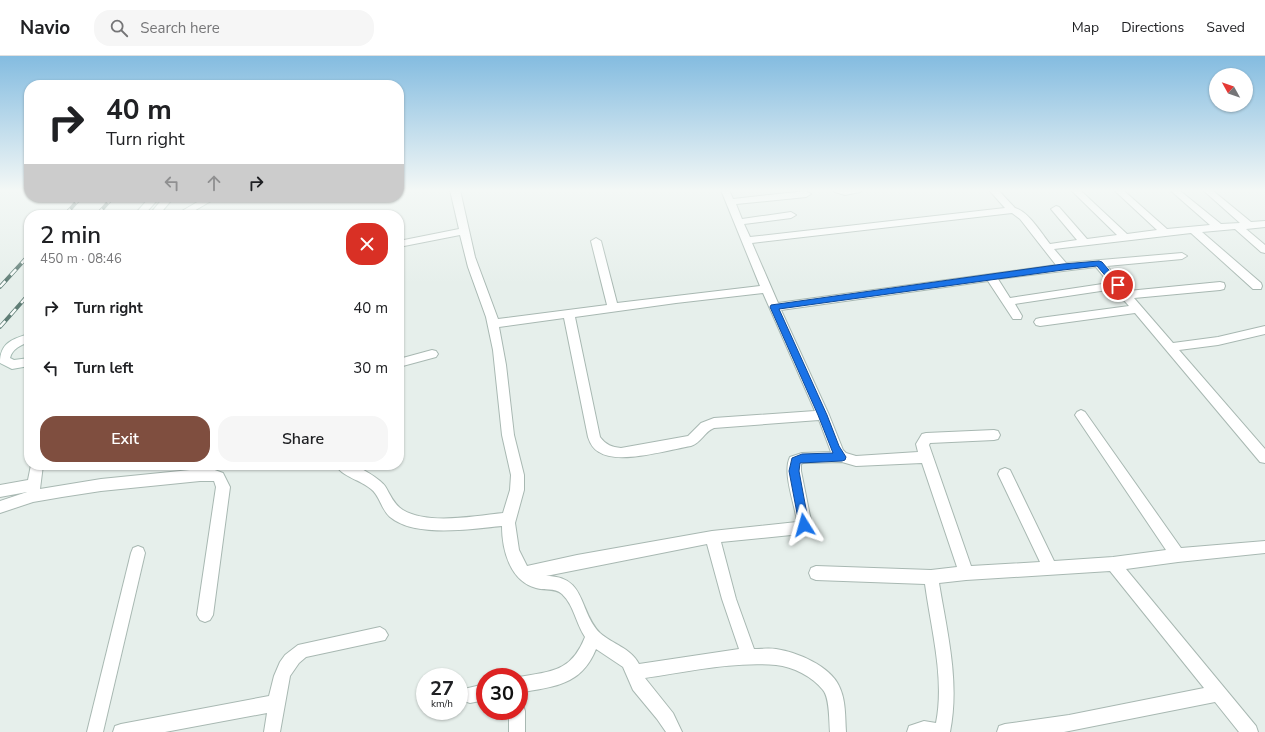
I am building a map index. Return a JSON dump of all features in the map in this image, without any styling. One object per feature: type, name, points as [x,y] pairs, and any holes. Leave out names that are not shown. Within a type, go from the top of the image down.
[{"type":"street","points":[[462,222],[477,280],[488,304],[493,324],[504,397],[508,436],[518,472],[517,490],[509,519],[510,538],[514,554],[523,574],[531,580],[540,583],[560,584],[572,594],[586,625],[593,636],[601,644],[626,659],[635,672],[640,684],[668,721],[674,732]]},
{"type":"street","points":[[741,222],[738,222],[774,307],[823,415],[835,448],[842,457]]},
{"type":"street","points":[[746,241],[913,222]]},
{"type":"street","points":[[1027,222],[1063,267]]},
{"type":"street","points":[[1067,222],[1085,243]]},
{"type":"street","points":[[1109,222],[1125,237]]},
{"type":"street","points":[[1153,222],[1165,232]]},
{"type":"street","points":[[1211,222],[1218,228]]},
{"type":"street","points":[[1244,222],[1248,225]]},
{"type":"street","points":[[1048,247],[1165,232],[1265,224]]},
{"type":"street","points":[[1237,226],[1265,250]]},
{"type":"street","points":[[1194,230],[1256,286]]},
{"type":"street","points":[[404,243],[464,231]]},
{"type":"street","points":[[596,241],[613,308]]},
{"type":"street","points":[[774,307],[1063,267],[1182,256]]},
{"type":"street","points":[[1099,264],[1265,458]]},
{"type":"street","points":[[991,277],[1017,316]]},
{"type":"street","points":[[1007,302],[1118,285]]},
{"type":"street","points":[[1126,295],[1220,286]]},
{"type":"street","points":[[493,324],[767,289]]},
{"type":"street","points":[[1040,322],[1138,309]]},
{"type":"street","points":[[569,314],[594,437],[596,443],[602,448],[611,452],[621,452],[691,441],[706,424],[823,415]]},
{"type":"street","points":[[1171,347],[1218,341],[1265,330]]},
{"type":"street","points":[[24,339],[11,347],[3,358],[18,365],[24,363]]},
{"type":"street","points":[[404,362],[432,354]]},
{"type":"street","points":[[1081,415],[1178,555]]},
{"type":"street","points":[[966,573],[922,444],[926,438],[994,435]]},
{"type":"street","points":[[523,574],[577,562],[712,537],[800,528],[804,525],[804,521],[794,471],[795,461],[802,458],[842,457],[856,461],[926,457]]},
{"type":"street","points":[[33,490],[36,470]]},
{"type":"street","points":[[348,470],[372,482],[378,488],[393,511],[398,515],[411,520],[430,524],[509,519]]},
{"type":"street","points":[[0,491],[101,485],[212,474],[218,477],[222,482],[223,487],[205,615]]},
{"type":"street","points":[[1005,474],[1050,568]]},
{"type":"street","points":[[0,507],[33,490]]},
{"type":"street","points":[[712,537],[730,599],[749,656]]},
{"type":"street","points":[[816,573],[931,577],[966,573],[1113,564],[1178,555],[1265,547]]},
{"type":"street","points":[[95,732],[138,553]]},
{"type":"street","points":[[1113,564],[1250,732]]},
{"type":"street","points":[[931,577],[945,678],[946,712],[942,732]]},
{"type":"street","points":[[272,732],[282,675],[288,663],[295,655],[304,650],[380,635]]},
{"type":"street","points":[[528,683],[553,678],[567,673],[578,665],[593,636]]},
{"type":"street","points":[[635,672],[749,656],[776,657],[793,661],[809,668],[822,678],[833,691],[836,705],[838,732]]},
{"type":"street","points":[[1005,732],[1069,724],[1219,693]]},
{"type":"street","points":[[121,732],[277,703]]},
{"type":"street","points":[[517,720],[517,732]]},
{"type":"street","points":[[915,732],[924,729],[937,732]]},
{"type":"railway","points":[[0,287],[24,261]]},
{"type":"railway","points":[[0,327],[24,300]]},
{"type":"route","points":[[804,525],[793,466],[795,461],[802,458],[842,457],[838,454],[835,448],[823,415],[774,307],[1063,267],[1099,264],[1118,285]]}]
